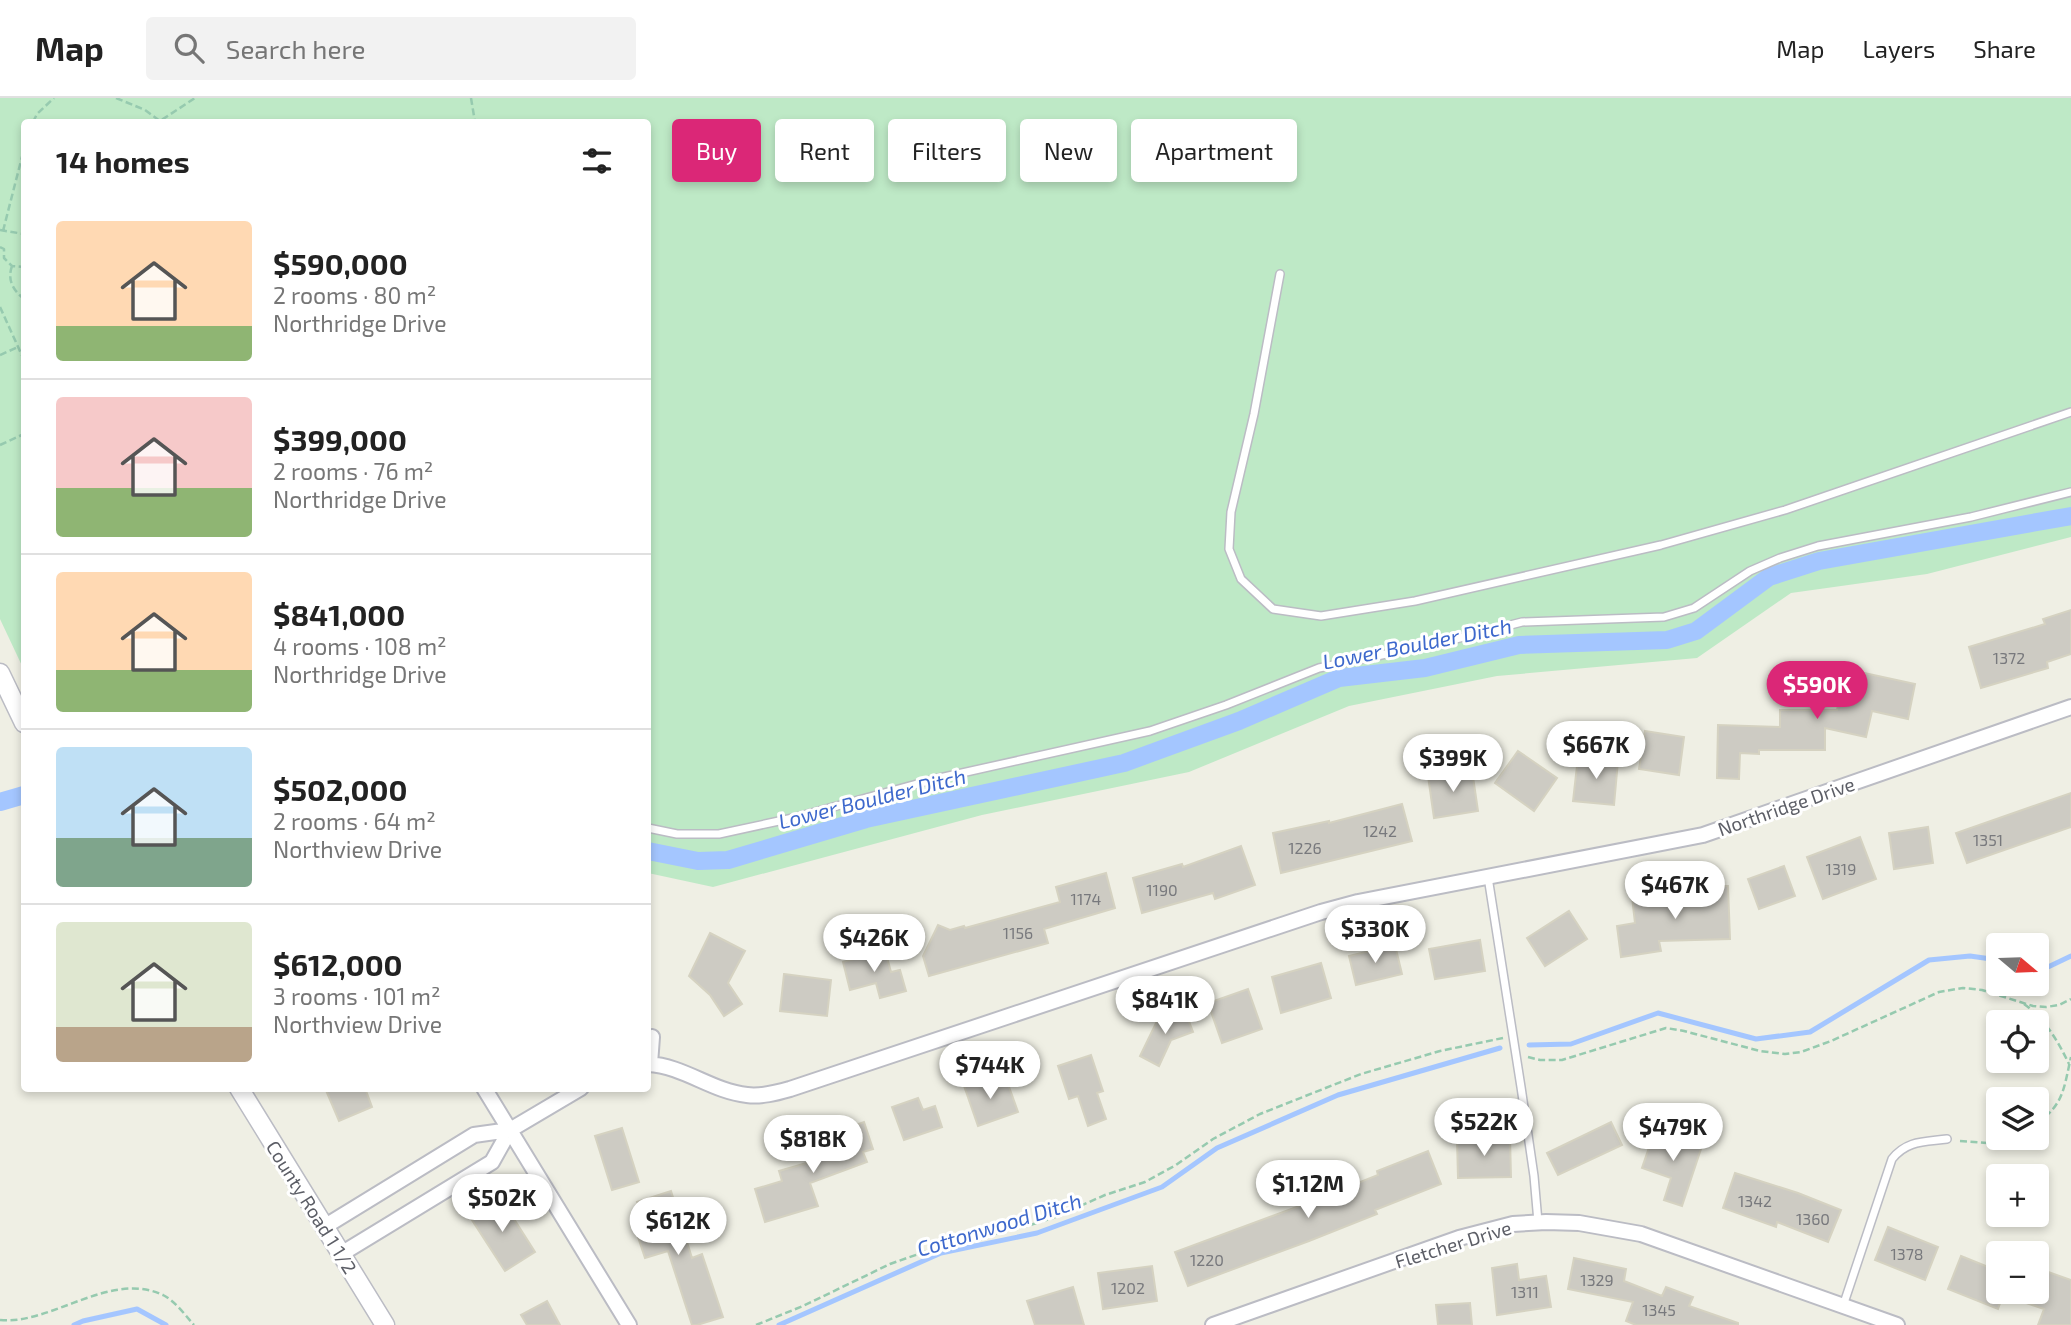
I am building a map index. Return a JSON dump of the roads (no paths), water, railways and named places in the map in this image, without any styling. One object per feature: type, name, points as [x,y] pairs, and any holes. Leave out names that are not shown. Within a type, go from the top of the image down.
[{"type":"street","points":[[0,673],[21,717]]},
{"type":"street","name":"Northridge Drive","points":[[651,1064],[681,1070],[731,1093],[766,1095],[790,1089],[1321,912],[1358,902],[1703,835],[2071,707]]},
{"type":"street","name":"Northridge Drive","points":[[651,1046],[652,1037]]},
{"type":"street","name":"County Road 1 1/2","points":[[241,1092],[385,1325]]},
{"type":"street","points":[[486,1092],[629,1325]]},
{"type":"street","points":[[324,1227],[474,1135],[510,1130],[574,1092]]},
{"type":"street","points":[[341,1254],[492,1162],[510,1130]]},
{"type":"street","name":"Fletcher Drive","points":[[1213,1325],[1459,1238],[1513,1224],[1538,1223],[1579,1223],[1641,1234],[1897,1325]]},
{"type":"lane","points":[[1280,274],[1254,414],[1231,512],[1229,549],[1241,579],[1273,609],[1321,616],[1402,603],[1661,545],[1785,510],[2071,412]]},
{"type":"lane","points":[[651,829],[677,834],[719,834],[793,818],[935,779],[1150,731],[1226,705],[1319,668],[1444,642],[1522,622],[1664,617],[1694,608],[1751,571],[1818,546],[1971,517],[2071,492]]},
{"type":"lane","points":[[1488,877],[1534,1177],[1538,1223]]},
{"type":"lane","points":[[1843,1306],[1892,1159],[1900,1148],[1914,1143],[1947,1139]]},
{"type":"waterway","name":"Lower Boulder Ditch","points":[[651,852],[698,861],[728,860],[866,819],[1124,763],[1239,721],[1339,678],[1425,668],[1519,645],[1667,640],[1696,631],[1769,577],[1819,561],[2071,516]]},
{"type":"waterway","name":"Lower Boulder Ditch","points":[[0,802],[21,796]]},
{"type":"waterway","name":"Cottonwood Ditch","points":[[1529,1045],[1571,1044],[1658,1013],[1756,1039],[1810,1032],[1929,960],[1970,956],[1986,958]]},
{"type":"waterway","name":"Cottonwood Ditch","points":[[2049,967],[2071,956]]},
{"type":"waterway","name":"Cottonwood Ditch","points":[[779,1325],[941,1253],[1037,1233],[1162,1187],[1217,1148],[1338,1095],[1500,1048]]},
{"type":"waterway","name":"Cottonwood Ditch","points":[[74,1325],[137,1309],[166,1325]]}]
